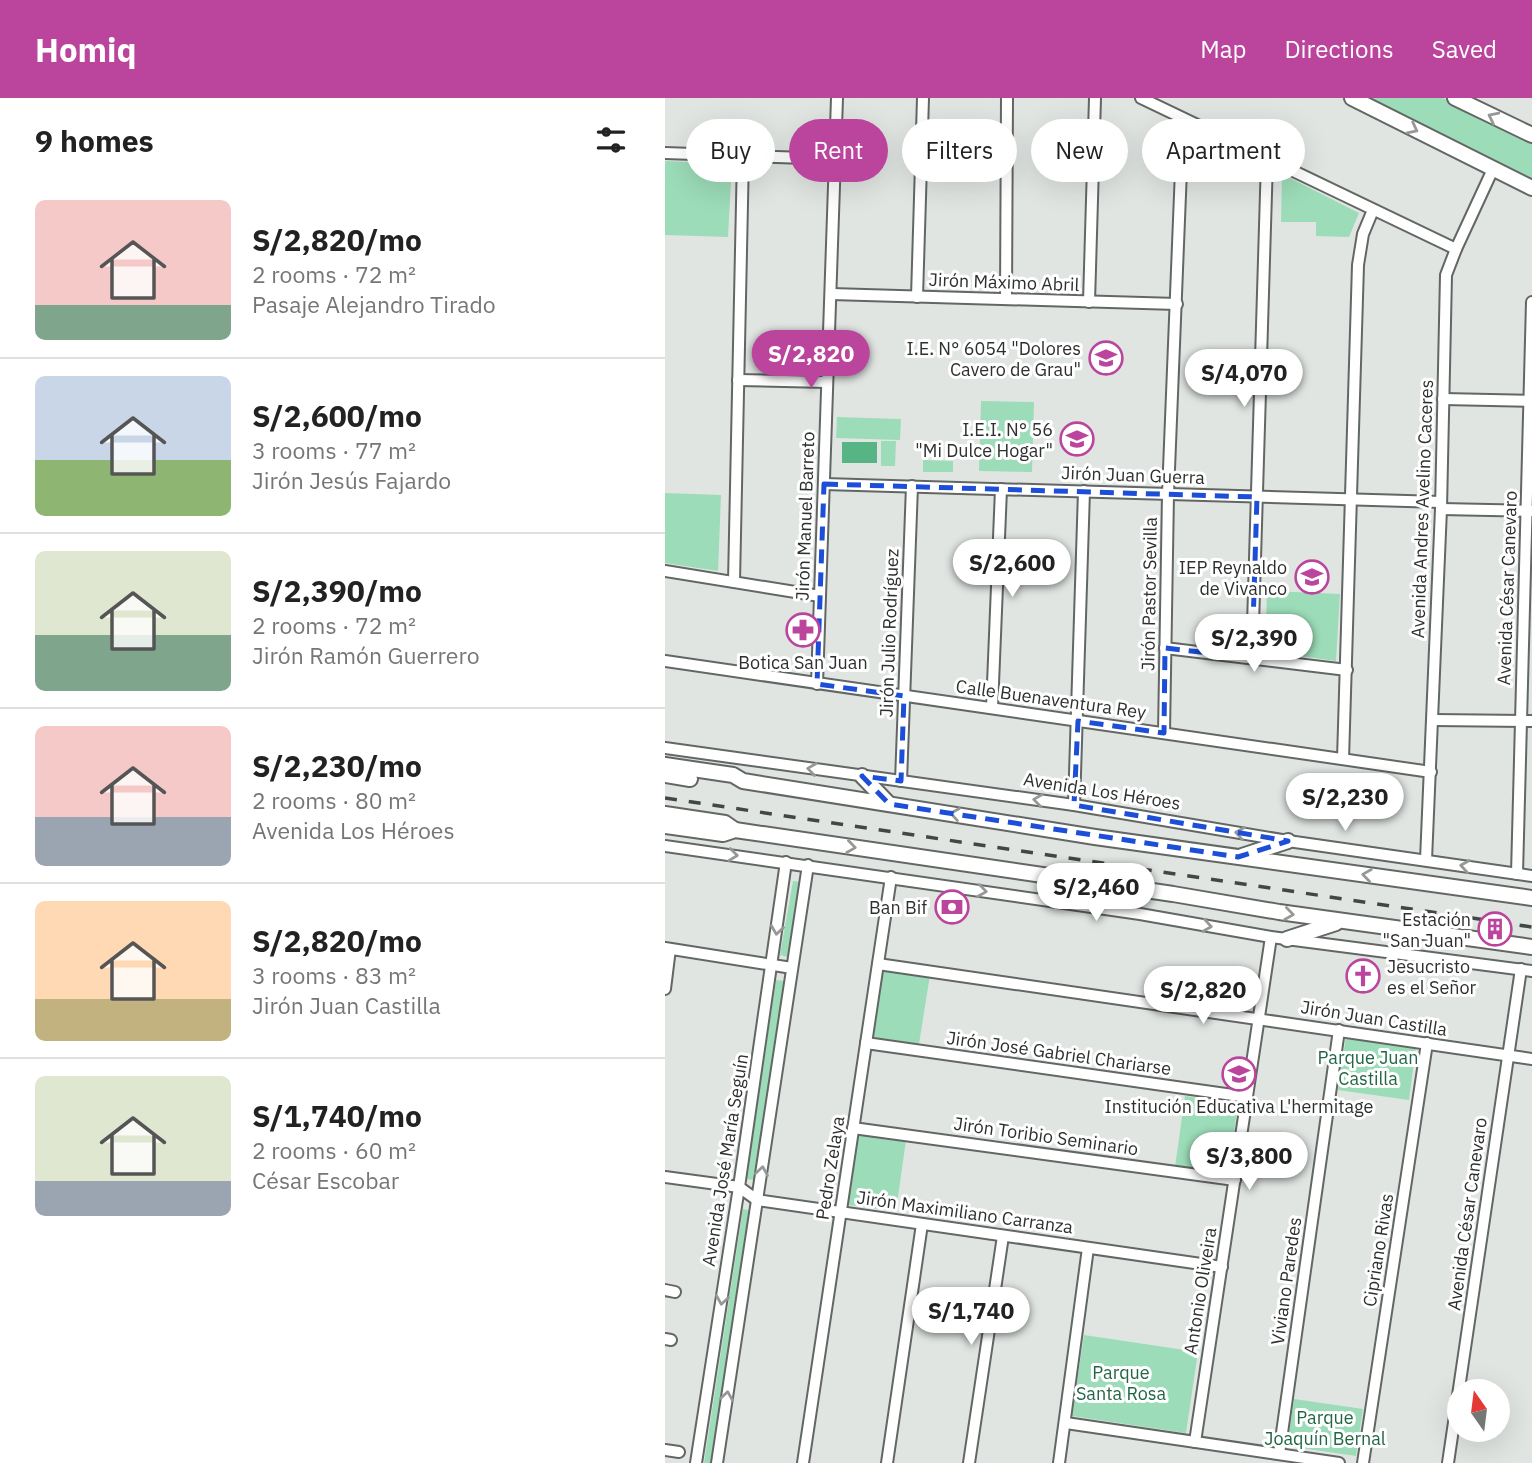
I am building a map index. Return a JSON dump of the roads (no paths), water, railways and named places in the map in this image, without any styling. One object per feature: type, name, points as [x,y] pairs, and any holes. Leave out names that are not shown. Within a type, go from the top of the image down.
[{"type":"main road","points":[[1352,98],[1532,188]]},
{"type":"main road","points":[[1455,98],[1532,135]]},
{"type":"main road","points":[[665,765],[733,775],[743,781],[889,804],[1532,898]]},
{"type":"main road","points":[[665,775],[732,784],[743,781]]},
{"type":"main road","points":[[862,776],[889,804]]},
{"type":"main road","points":[[665,814],[725,822],[735,830]]},
{"type":"main road","points":[[665,826],[723,834],[735,830],[1532,947]]},
{"type":"main road","points":[[1238,857],[1288,841]]},
{"type":"main road","points":[[1287,939],[1341,921]]},
{"type":"street","name":"Jirón Manuel Barreto","points":[[836,119],[837,98]]},
{"type":"street","points":[[917,297],[923,98]]},
{"type":"street","points":[[1006,299],[1007,98]]},
{"type":"street","points":[[1089,302],[1095,98]]},
{"type":"street","points":[[1141,98],[1181,119]]},
{"type":"street","points":[[665,153],[686,154]]},
{"type":"street","name":"Avenida Andres Avelino Caceres","points":[[1426,860],[1441,505],[1446,275],[1493,169]]},
{"type":"street","points":[[1305,178],[1456,248]]},
{"type":"street","points":[[734,582],[742,182]]},
{"type":"street","name":"Jirón Manuel Barreto","points":[[817,684],[833,182]]},
{"type":"street","name":"Jirón Pastor Sevilla","points":[[1164,733],[1168,494],[1181,182]]},
{"type":"street","points":[[1252,658],[1266,182]]},
{"type":"street","points":[[1343,759],[1358,265],[1363,234],[1373,210]]},
{"type":"street","name":"Jirón Máximo Abril","points":[[831,294],[1177,304]]},
{"type":"street","name":"Avenida César Canevaro","points":[[1517,874],[1526,720],[1532,302]]},
{"type":"street","points":[[738,380],[827,382]]},
{"type":"street","points":[[1443,399],[1531,401]]},
{"type":"street","name":"Jirón Juan Guerra","points":[[824,484],[1352,499],[1529,510]]},
{"type":"street","name":"Jirón Julio Rodríguez","points":[[901,781],[912,486]]},
{"type":"street","points":[[992,708],[1001,489]]},
{"type":"street","points":[[1074,805],[1084,491]]},
{"type":"street","points":[[665,571],[820,596]]},
{"type":"street","points":[[1165,648],[1347,670]]},
{"type":"street","name":"Calle Buenaventura Rey","points":[[665,662],[1431,772]]},
{"type":"street","points":[[1433,720],[1526,720]]},
{"type":"street","name":"Avenida Los Héroes","points":[[665,748],[1074,805],[1288,841],[1532,876]]},
{"type":"street","points":[[665,846],[1140,914],[1271,937],[1526,970]]},
{"type":"street","name":"Avenida José María Seguín","points":[[696,1463],[740,1187],[786,862]]},
{"type":"street","name":"Avenida José María Seguín","points":[[717,1463],[808,865]]},
{"type":"street","name":"Pedro Zelaya","points":[[803,1463],[891,877]]},
{"type":"street","name":"Antonio Oliveira","points":[[1195,1442],[1271,937]]},
{"type":"street","points":[[665,989],[667,948],[792,968]]},
{"type":"street","name":"Jirón Juan Castilla","points":[[878,964],[1532,1059]]},
{"type":"street","name":"Avenida César Canevaro","points":[[1448,1463],[1508,1056],[1526,970]]},
{"type":"street","name":"Viviano Paredes","points":[[1279,1454],[1339,1030]]},
{"type":"street","name":"Jirón José Gabriel Chariarse","points":[[866,1043],[1247,1097]]},
{"type":"street","name":"Cipriano Rivas","points":[[1363,1463],[1427,1043]]},
{"type":"street","name":"Jirón Toribio Seminario","points":[[853,1128],[1235,1180]]},
{"type":"street","name":"Jirón Maximiliano Carranza","points":[[665,1177],[740,1187],[757,1200],[1222,1267]]},
{"type":"street","points":[[887,1463],[922,1224]]},
{"type":"street","points":[[969,1463],[1003,1236]]},
{"type":"street","points":[[1059,1463],[1088,1248]]},
{"type":"street","points":[[1066,1423],[1339,1463]]},
{"type":"street","points":[[665,1450],[679,1452]]},
{"type":"railway","points":[[665,798],[1532,927]]},
{"type":"place","name":"I.E. N° 6054 \"Dolores Cavero de Grau\"","points":[[1106,358]]},
{"type":"place","name":"I.E.I. N° 56 \"Mi Dulce Hogar\"","points":[[1077,439]]},
{"type":"place","name":"IEP Reynaldo de Vivanco","points":[[1312,577]]},
{"type":"place","name":"Botica San Juan","points":[[803,630]]},
{"type":"place","name":"Ban Bif","points":[[952,907]]},
{"type":"place","name":"Estación \"San Juan\"","points":[[1495,929]]},
{"type":"place","name":"Jesucristo es el Señor","points":[[1363,976]]},
{"type":"place","name":"Institución Educativa L'hermitage","points":[[1239,1074]]},
{"type":"park label","name":"Parque Juan Castilla","points":[[1368,1067]]},
{"type":"park label","name":"Parque Santa Rosa","points":[[1121,1382]]},
{"type":"park label","name":"Parque Joaquín Bernal","points":[[1325,1427]]}]
